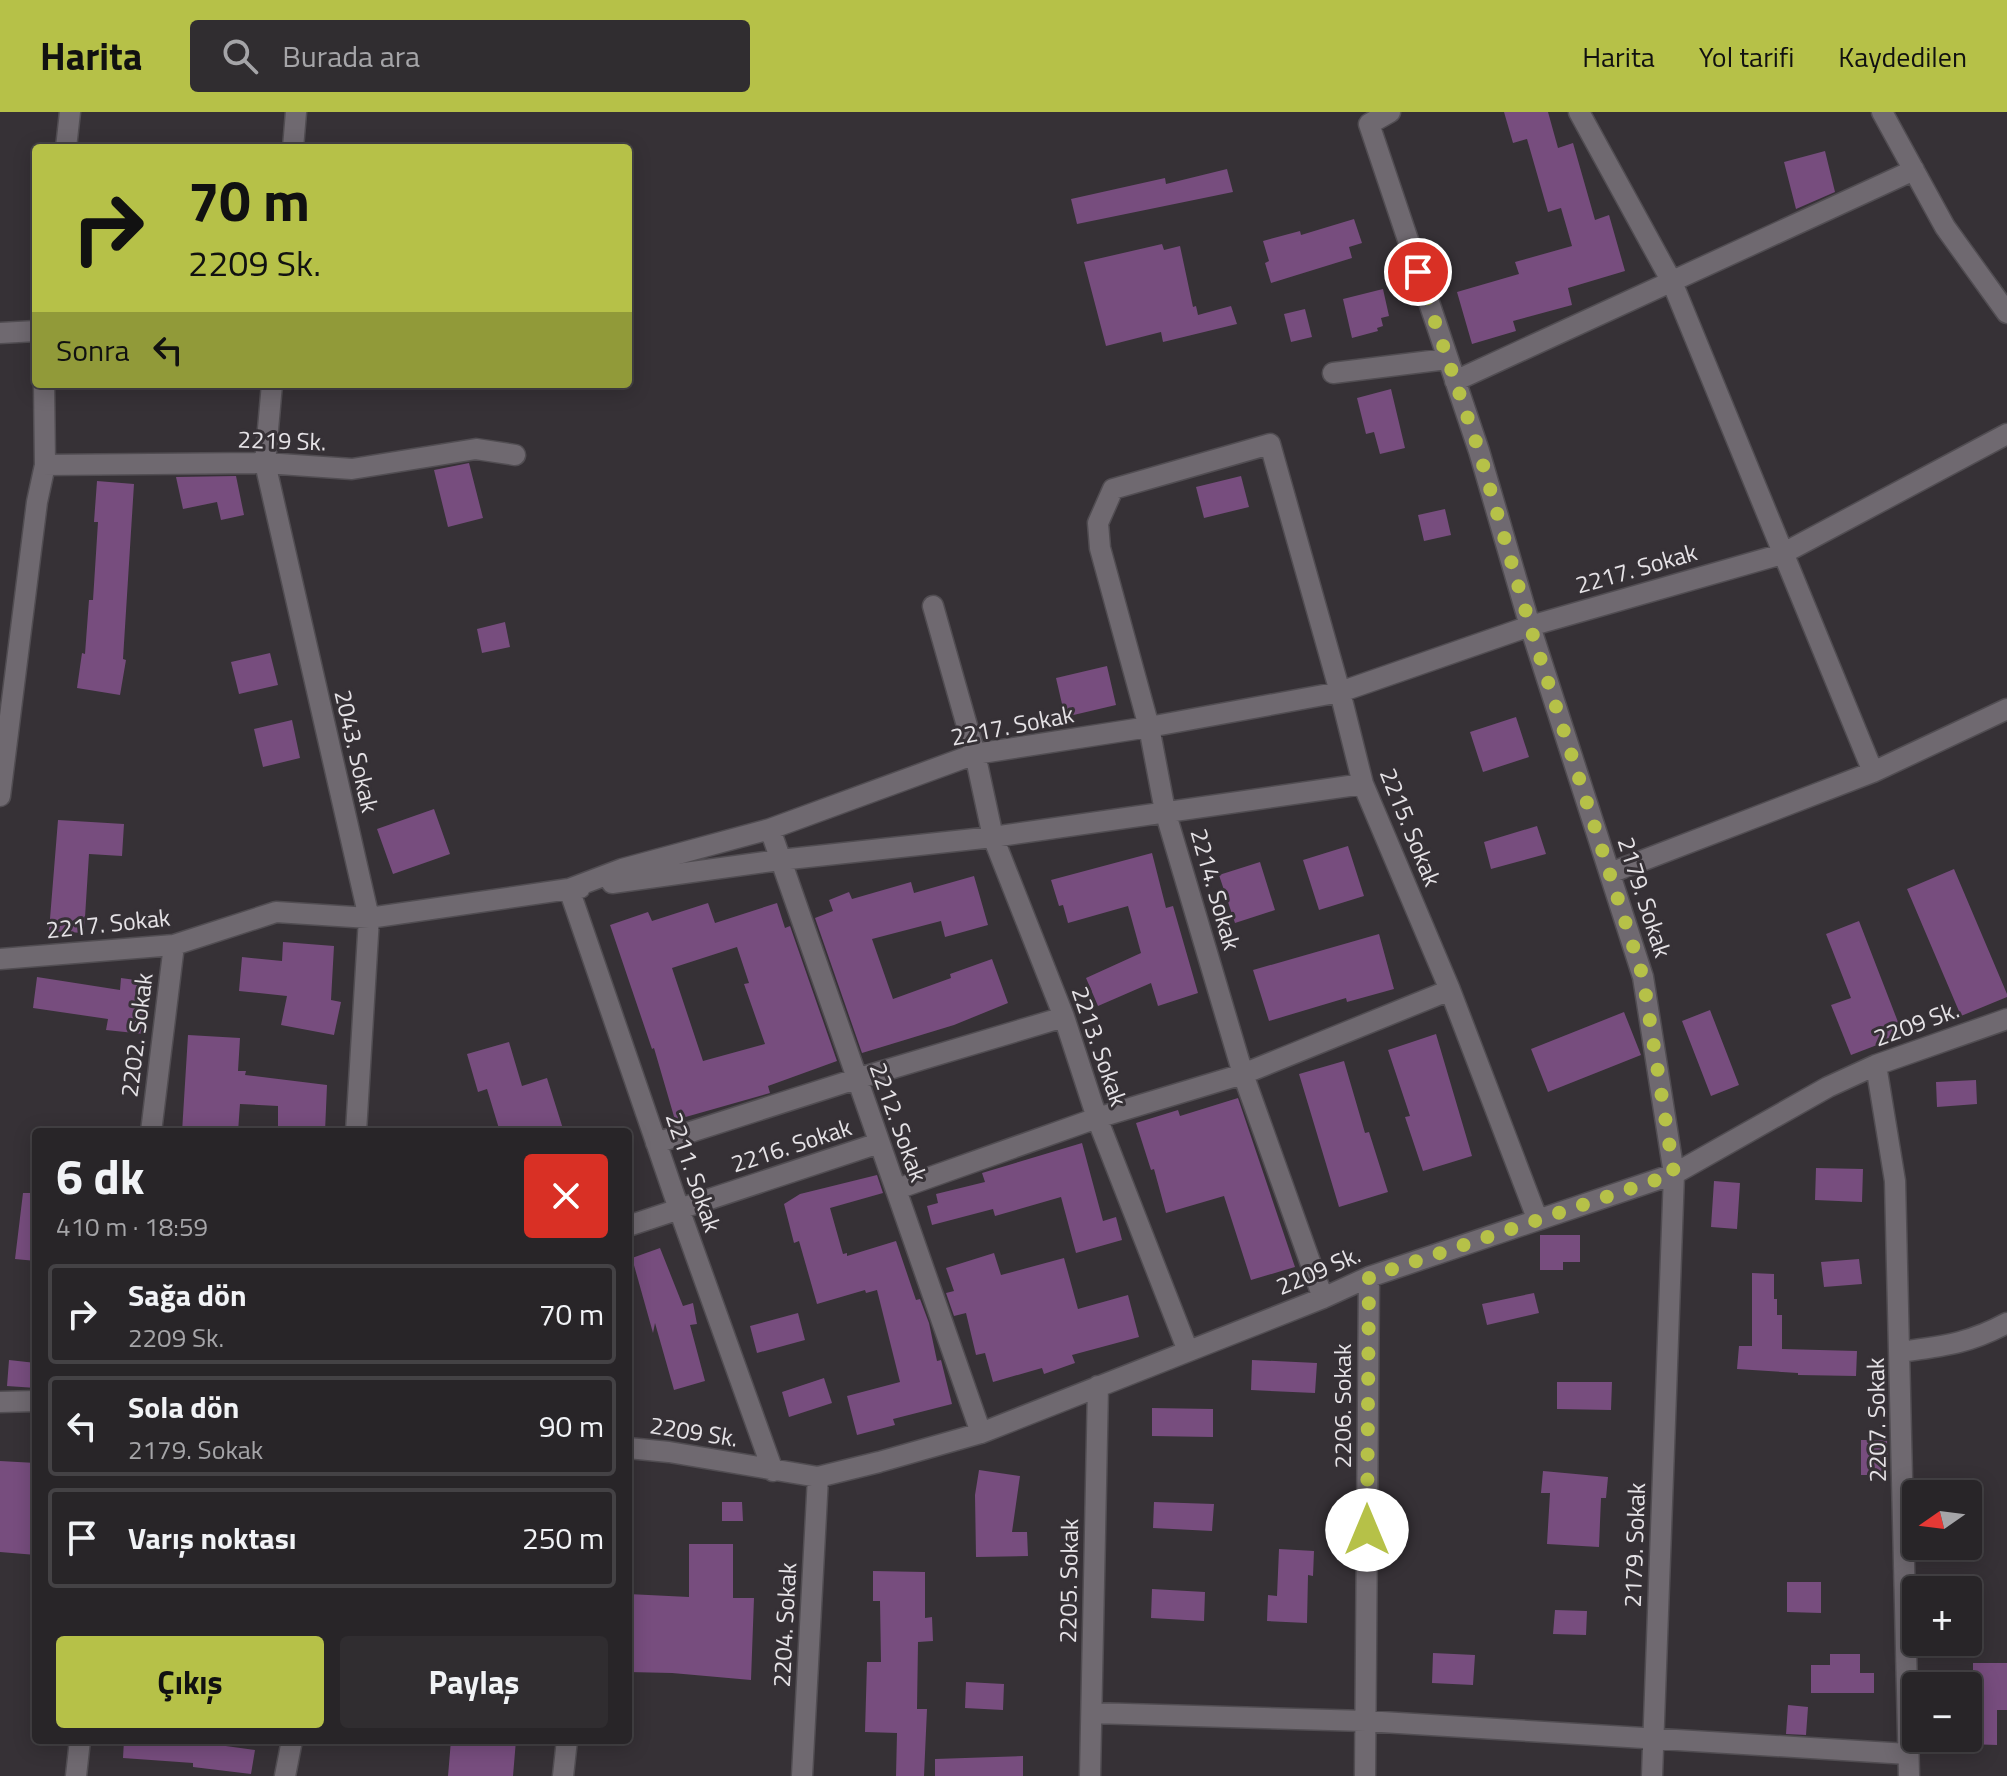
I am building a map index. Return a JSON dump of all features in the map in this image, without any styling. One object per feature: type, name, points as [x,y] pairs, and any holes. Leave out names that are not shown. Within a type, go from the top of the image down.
[{"type":"street","points":[[66,144],[70,112]]},
{"type":"street","points":[[293,144],[296,112]]},
{"type":"street","name":"2179. Sokak","points":[[1390,112],[1369,124],[1479,451],[1530,626],[1643,977],[1674,1174],[1652,1776]]},
{"type":"street","points":[[1579,112],[1672,282],[1873,772]]},
{"type":"street","points":[[1882,112],[1945,227],[2007,313]]},
{"type":"street","points":[[1455,381],[1914,170]]},
{"type":"street","points":[[0,333],[32,331]]},
{"type":"street","points":[[1333,373],[1447,359]]},
{"type":"street","points":[[0,796],[37,502],[45,465],[44,388]]},
{"type":"street","name":"2043. Sokak","points":[[272,388],[265,463],[369,918],[356,1128]]},
{"type":"street","name":"2217. Sokak","points":[[0,959],[174,945],[276,912],[369,918],[569,889],[622,869],[770,829],[975,754],[1149,727],[1340,692],[1530,626],[1782,554],[2007,434]]},
{"type":"street","name":"2214. Sokak","points":[[1270,444],[1113,489],[1098,523],[1100,548],[1149,727],[1165,811],[1243,1074],[1323,1298]]},
{"type":"street","name":"2215. Sokak","points":[[1270,444],[1363,784],[1450,990],[1537,1218]]},
{"type":"street","name":"2219 Sk.","points":[[45,465],[265,463],[352,469],[476,449],[515,455]]},
{"type":"street","name":"2213. Sokak","points":[[933,606],[975,754],[993,837],[1064,1017],[1097,1118],[1188,1351]]},
{"type":"street","points":[[1610,873],[1873,772],[2007,709]]},
{"type":"street","points":[[569,889],[780,860],[993,837],[1363,784]]},
{"type":"street","name":"2212. Sokak","points":[[770,829],[981,1433]]},
{"type":"street","name":"2211. Sokak","points":[[569,889],[773,1471]]},
{"type":"street","name":"2202. Sokak","points":[[151,1128],[174,945]]},
{"type":"street","points":[[897,1189],[1097,1118],[1243,1074],[1450,990]]},
{"type":"street","points":[[656,1143],[1064,1017]]},
{"type":"street","name":"2209 Sk.","points":[[632,1448],[818,1477],[981,1433],[1369,1277],[1674,1174],[1828,1087],[1876,1065],[2007,1019]]},
{"type":"street","name":"2207. Sokak","points":[[1876,1065],[1895,1181],[1909,1776]]},
{"type":"street","name":"2216. Sokak","points":[[632,1225],[879,1143]]},
{"type":"street","name":"2206. Sokak","points":[[1365,1776],[1369,1277]]},
{"type":"street","points":[[1900,1352],[1979,1338],[2007,1323]]},
{"type":"street","name":"2205. Sokak","points":[[1090,1776],[1098,1386]]},
{"type":"street","points":[[0,1402],[32,1401]]},
{"type":"street","name":"2204. Sokak","points":[[802,1776],[818,1477]]},
{"type":"street","points":[[1092,1713],[1365,1721],[1908,1754]]},
{"type":"street","points":[[76,1776],[80,1744]]},
{"type":"street","points":[[285,1776],[291,1744]]},
{"type":"street","points":[[563,1776],[567,1744]]},
{"type":"building","points":[[1504,112],[1548,112],[1558,148],[1573,143],[1595,220],[1609,215],[1625,271],[1568,288],[1572,305],[1513,321],[1516,331],[1472,344],[1457,292],[1519,274],[1515,262],[1572,246],[1561,208],[1548,212],[1527,139],[1513,143]]},
{"type":"building","points":[[1825,151],[1835,192],[1796,209],[1784,162]]},
{"type":"building","points":[[1227,169],[1233,192],[1077,224],[1071,199],[1165,178],[1166,184]]},
{"type":"building","points":[[1354,219],[1362,243],[1349,247],[1352,258],[1271,283],[1263,241],[1300,231],[1301,235]]},
{"type":"building","points":[[1162,244],[1164,250],[1180,246],[1193,307],[1196,306],[1198,315],[1231,306],[1237,324],[1163,342],[1161,332],[1106,346],[1084,262]]},
{"type":"building","points":[[1383,289],[1389,316],[1381,318],[1383,326],[1377,328],[1378,331],[1352,338],[1343,299]]},
{"type":"building","points":[[1305,309],[1312,337],[1291,342],[1284,314]]},
{"type":"building","points":[[1391,389],[1405,448],[1380,454],[1374,432],[1366,434],[1357,398]]},
{"type":"building","points":[[469,463],[483,518],[448,527],[434,470]]},
{"type":"building","points":[[236,476],[244,515],[221,520],[217,502],[183,509],[176,477]]},
{"type":"building","points":[[1241,476],[1249,507],[1204,518],[1196,487]]},
{"type":"building","points":[[97,481],[134,484],[123,659],[126,660],[120,695],[77,688],[82,653],[85,654],[89,600],[93,600]]},
{"type":"building","points":[[1445,509],[1451,535],[1424,541],[1418,515]]},
{"type":"building","points":[[505,622],[510,647],[482,653],[477,629]]},
{"type":"building","points":[[270,653],[278,685],[239,694],[231,662]]},
{"type":"building","points":[[1107,666],[1116,705],[1065,717],[1056,678]]},
{"type":"building","points":[[1516,717],[1529,757],[1483,772],[1470,732]]},
{"type":"building","points":[[292,720],[300,758],[263,767],[254,729]]},
{"type":"building","points":[[434,809],[450,854],[393,874],[377,829]]},
{"type":"building","points":[[58,820],[124,824],[122,856],[89,854],[84,933],[49,931]]},
{"type":"building","points":[[1537,826],[1546,854],[1491,869],[1484,842]]},
{"type":"building","points":[[1348,846],[1364,896],[1319,910],[1303,860]]},
{"type":"building","points":[[1152,853],[1166,908],[1173,906],[1198,993],[1158,1006],[1151,983],[1098,1006],[1086,978],[1141,953],[1128,906],[1068,923],[1051,880]]},
{"type":"building","points":[[1260,862],[1275,910],[1235,923],[1219,875]]},
{"type":"building","points":[[1954,869],[2007,994],[2007,997],[1961,1016],[1907,889]]},
{"type":"building","points":[[974,876],[988,925],[945,937],[941,921],[872,939],[893,999],[992,959],[1008,1003],[954,1025],[862,1053],[815,918],[833,911],[829,900],[849,892],[852,899],[911,882],[914,893]]},
{"type":"building","points":[[708,903],[715,923],[777,903],[785,928],[790,926],[837,1061],[768,1086],[770,1093],[675,1120],[654,1048],[610,925],[648,912],[652,921]],"holes":[[[737,947],[749,983],[744,984],[765,1044],[703,1061],[672,968]]]},
{"type":"building","points":[[1859,921],[1903,1035],[1851,1055],[1831,1005],[1851,998],[1826,934]]},
{"type":"building","points":[[1379,934],[1394,989],[1347,1002],[1346,998],[1269,1021],[1253,970]]},
{"type":"building","points":[[283,942],[334,946],[331,1000],[341,1002],[334,1035],[281,1025],[287,996],[239,991],[242,957],[282,961]]},
{"type":"building","points":[[37,977],[120,990],[121,978],[150,982],[144,1034],[106,1030],[108,1019],[33,1008]]},
{"type":"building","points":[[1710,1010],[1739,1085],[1711,1096],[1682,1021]]},
{"type":"building","points":[[1624,1012],[1641,1055],[1548,1092],[1531,1049]]},
{"type":"building","points":[[1436,1034],[1472,1156],[1423,1171],[1405,1117],[1410,1116],[1388,1050]]},
{"type":"building","points":[[188,1035],[240,1038],[238,1071],[246,1071],[245,1075],[327,1085],[325,1128],[278,1128],[278,1106],[240,1104],[238,1128],[182,1128]]},
{"type":"building","points":[[509,1042],[522,1086],[547,1078],[563,1128],[499,1128],[487,1089],[478,1092],[467,1054]]},
{"type":"building","points":[[1344,1061],[1365,1133],[1369,1132],[1388,1192],[1339,1207],[1299,1074]]},
{"type":"building","points":[[1976,1080],[1977,1104],[1937,1107],[1936,1082]]},
{"type":"building","points":[[1238,1098],[1295,1267],[1251,1280],[1224,1196],[1166,1213],[1154,1169],[1151,1170],[1136,1123],[1178,1110],[1180,1116]]},
{"type":"building","points":[[1082,1143],[1103,1221],[1116,1217],[1122,1240],[1076,1253],[1061,1197],[995,1216],[993,1209],[932,1225],[927,1206],[938,1203],[936,1194],[985,1182],[982,1173]]},
{"type":"building","points":[[1816,1168],[1863,1169],[1862,1202],[1815,1200]]},
{"type":"building","points":[[877,1175],[883,1193],[830,1208],[843,1254],[847,1253],[847,1256],[896,1241],[916,1300],[920,1299],[929,1323],[937,1361],[941,1360],[952,1404],[893,1419],[895,1425],[857,1435],[847,1396],[900,1382],[877,1290],[866,1293],[865,1290],[817,1304],[799,1241],[794,1243],[784,1204],[800,1194]]},
{"type":"building","points":[[1714,1181],[1740,1183],[1737,1229],[1711,1227]]},
{"type":"building","points":[[23,1193],[32,1193],[32,1261],[15,1259]]},
{"type":"building","points":[[1540,1235],[1580,1235],[1580,1262],[1563,1262],[1563,1270],[1540,1270]]},
{"type":"building","points":[[660,1248],[683,1306],[693,1303],[697,1324],[690,1325],[705,1381],[674,1390],[655,1323],[653,1333],[632,1258]]},
{"type":"building","points":[[994,1253],[1001,1275],[1064,1258],[1078,1309],[1128,1295],[1139,1337],[1072,1355],[1075,1363],[1044,1374],[1042,1368],[993,1382],[985,1353],[976,1355],[966,1313],[954,1316],[946,1293],[954,1291],[946,1268]]},
{"type":"building","points":[[1859,1259],[1862,1284],[1824,1287],[1821,1262]]},
{"type":"building","points":[[1752,1273],[1774,1274],[1777,1315],[1782,1315],[1782,1349],[1857,1351],[1856,1376],[1798,1375],[1737,1369],[1739,1346],[1752,1346]]},
{"type":"building","points":[[1534,1293],[1539,1313],[1487,1325],[1482,1304]]},
{"type":"building","points":[[798,1313],[805,1340],[757,1353],[750,1326]]},
{"type":"building","points":[[9,1360],[32,1363],[32,1388],[7,1386]]},
{"type":"building","points":[[1252,1360],[1317,1363],[1315,1393],[1251,1390]]},
{"type":"building","points":[[824,1378],[832,1403],[789,1417],[782,1392]]},
{"type":"building","points":[[1557,1382],[1612,1382],[1611,1410],[1557,1409]]},
{"type":"building","points":[[1152,1408],[1213,1409],[1213,1437],[1152,1436]]},
{"type":"building","points":[[1861,1440],[1887,1440],[1888,1475],[1861,1475]]},
{"type":"building","points":[[0,1461],[32,1463],[32,1555],[0,1552]]},
{"type":"building","points":[[979,1470],[1020,1476],[1012,1532],[1027,1532],[1028,1556],[976,1557],[975,1495]]},
{"type":"building","points":[[1543,1471],[1608,1477],[1606,1498],[1601,1498],[1599,1547],[1547,1544],[1550,1493],[1541,1493]]},
{"type":"building","points":[[722,1502],[742,1502],[743,1521],[722,1521]]},
{"type":"building","points":[[1154,1502],[1214,1504],[1212,1531],[1153,1528]]},
{"type":"building","points":[[689,1544],[733,1544],[733,1598],[754,1598],[751,1680],[632,1672],[632,1594],[689,1597]]},
{"type":"building","points":[[1279,1549],[1314,1551],[1313,1576],[1308,1575],[1307,1623],[1267,1621],[1268,1595],[1277,1596]]},
{"type":"building","points":[[873,1571],[925,1572],[925,1618],[932,1617],[933,1641],[918,1642],[917,1709],[927,1709],[924,1776],[896,1776],[897,1733],[865,1732],[867,1662],[881,1662],[880,1601],[873,1601]]},
{"type":"building","points":[[1787,1582],[1821,1582],[1821,1613],[1787,1612]]},
{"type":"building","points":[[1152,1589],[1205,1592],[1204,1621],[1151,1618]]},
{"type":"building","points":[[1555,1610],[1587,1611],[1586,1635],[1553,1634]]},
{"type":"building","points":[[1433,1653],[1475,1655],[1473,1685],[1432,1683]]},
{"type":"building","points":[[1830,1654],[1860,1654],[1860,1673],[1874,1673],[1874,1693],[1811,1693],[1811,1665],[1830,1665]]},
{"type":"building","points":[[1973,1663],[2007,1663],[2007,1710],[1997,1710],[1997,1745],[1982,1744],[1982,1672],[1973,1672]]},
{"type":"building","points":[[966,1682],[1004,1684],[1003,1710],[965,1708]]},
{"type":"building","points":[[1788,1705],[1808,1707],[1806,1735],[1786,1734]]},
{"type":"building","points":[[124,1744],[211,1744],[255,1750],[251,1774],[193,1767],[193,1763],[123,1758]]},
{"type":"building","points":[[451,1744],[516,1744],[513,1776],[448,1776]]},
{"type":"building","points":[[1023,1756],[1023,1776],[935,1776],[935,1759]]},
{"type":"route","points":[[1367,1530],[1369,1277],[1674,1174],[1643,977],[1530,626],[1479,451],[1418,272]]}]
